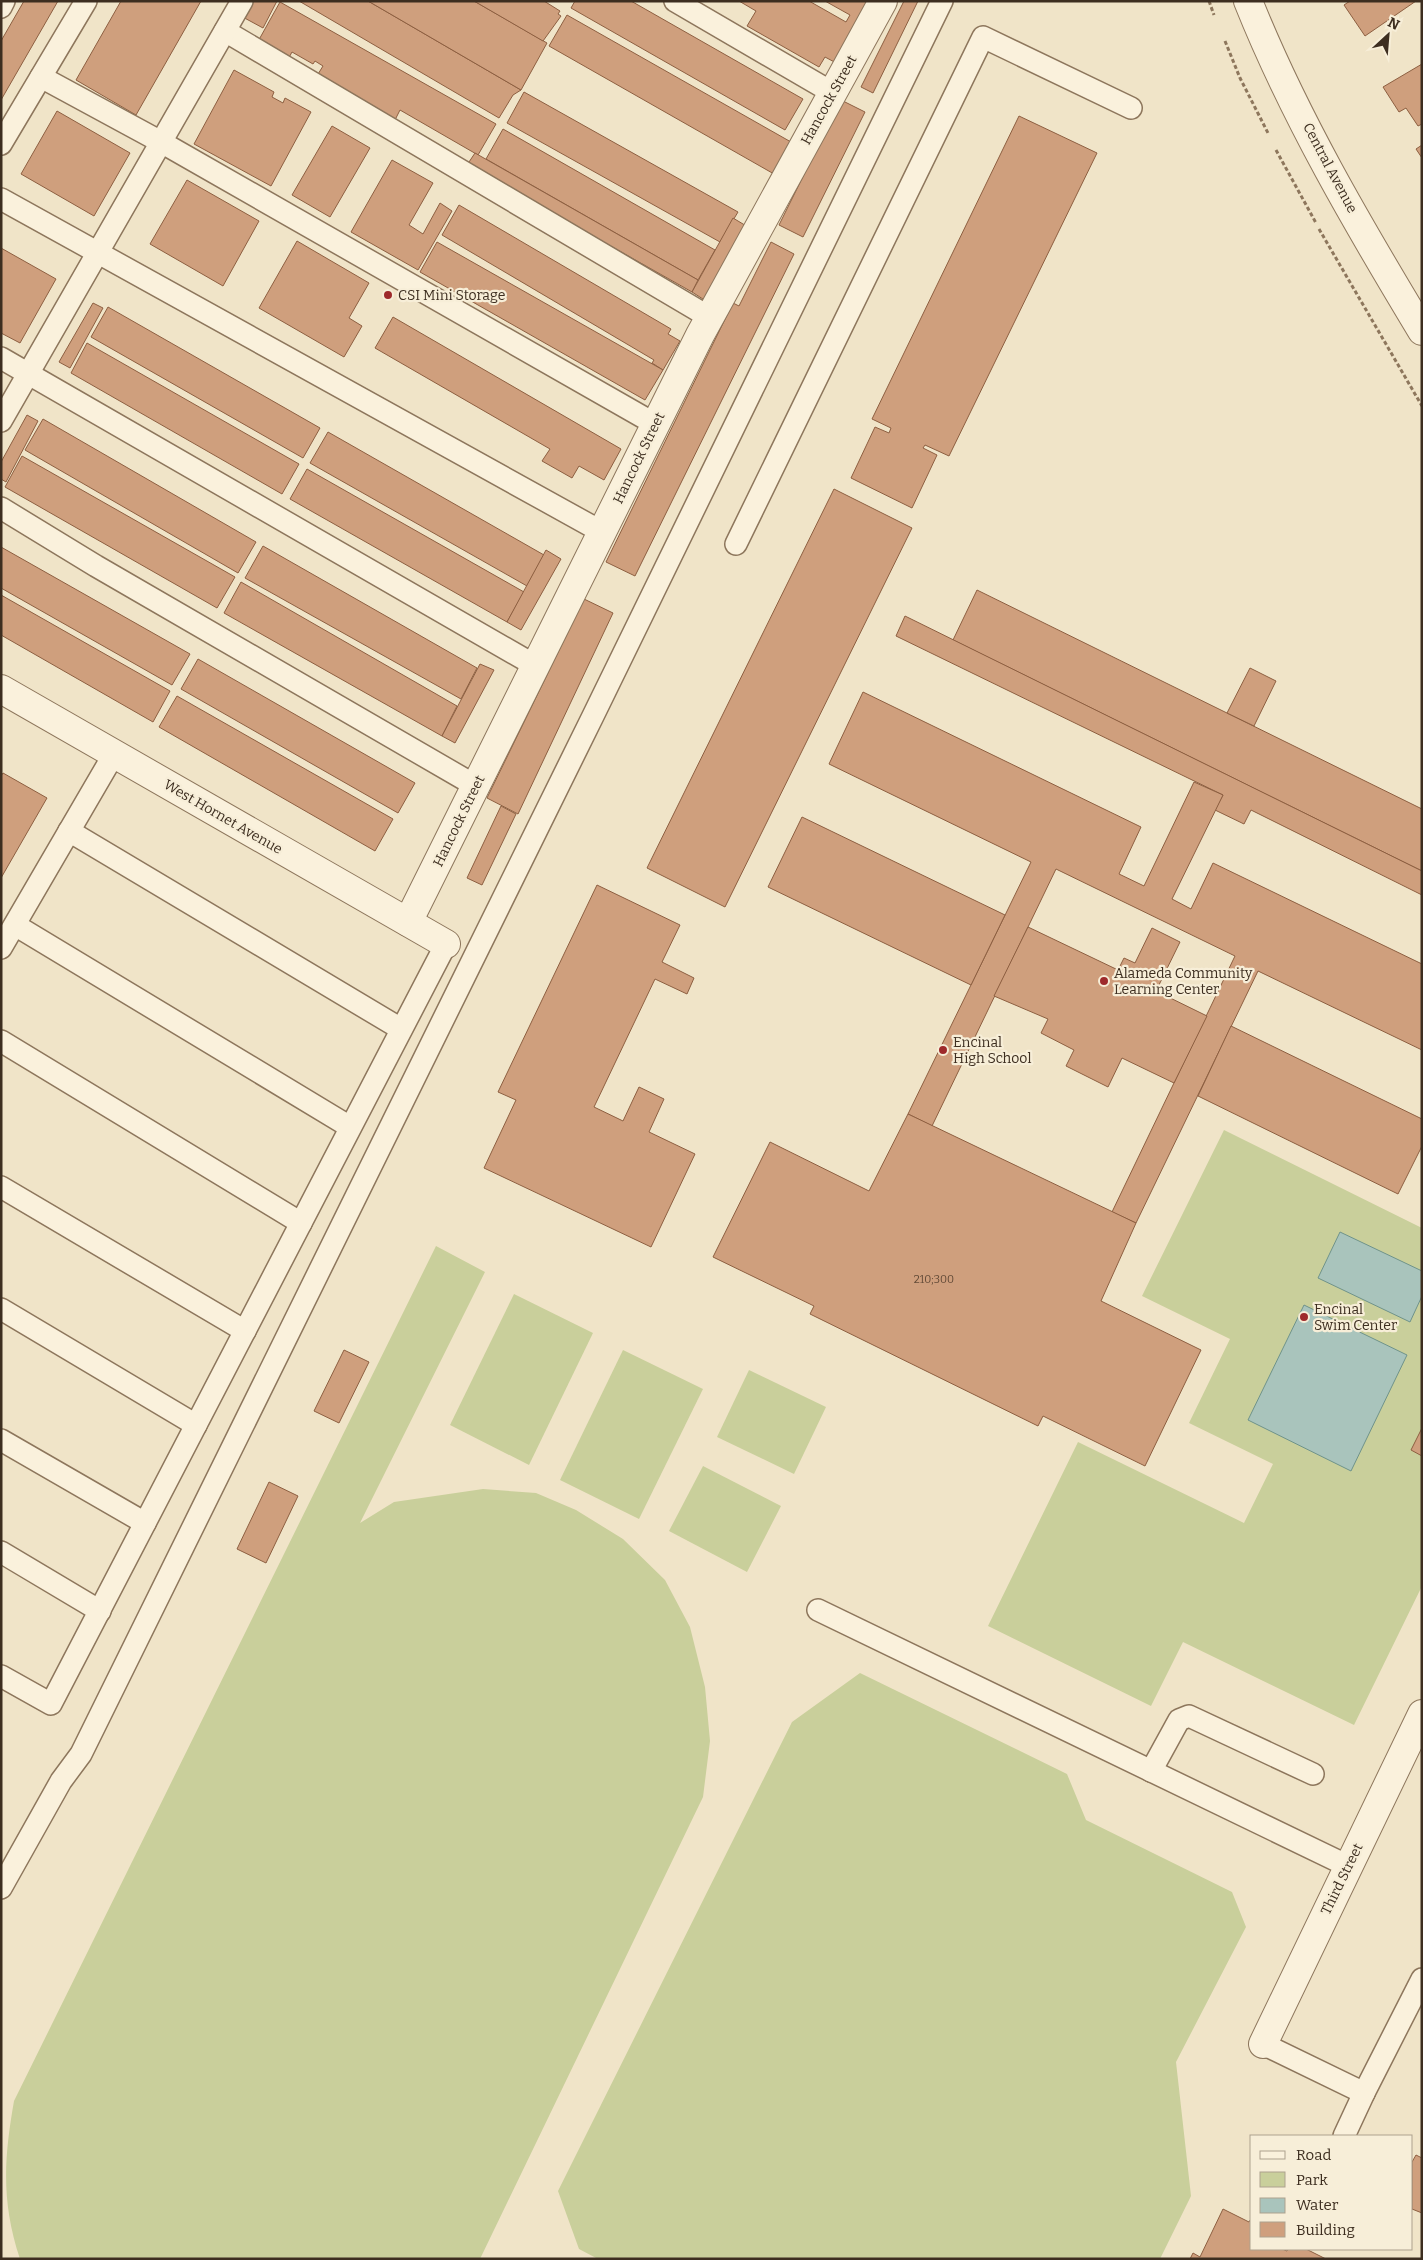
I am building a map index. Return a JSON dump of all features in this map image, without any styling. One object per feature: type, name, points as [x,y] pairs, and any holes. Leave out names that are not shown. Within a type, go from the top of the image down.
[{"type":"street","name":"Hancock Street","points":[[408,922],[709,317],[883,1]]},
{"type":"street","name":"Central Avenue","points":[[1248,1],[1272,60],[1365,234],[1422,330]]},
{"type":"street","name":"West Hornet Avenue","points":[[1,689],[446,944]]},
{"type":"street","name":"Third Street","points":[[1263,2044],[1422,1714]]},
{"type":"lane","points":[[1,7],[4,1]]},
{"type":"lane","points":[[1,144],[86,1]]},
{"type":"lane","points":[[1,421],[30,374],[242,1]]},
{"type":"lane","points":[[675,1],[833,93]]},
{"type":"lane","points":[[1,1888],[60,1781],[81,1754],[584,734],[942,1]]},
{"type":"lane","points":[[225,31],[709,317]]},
{"type":"lane","points":[[736,544],[983,37],[1131,108]]},
{"type":"lane","points":[[41,77],[162,142],[655,424]]},
{"type":"lane","points":[[1,199],[602,532]]},
{"type":"lane","points":[[1,358],[536,666]]},
{"type":"lane","points":[[1,508],[96,566],[476,786]]},
{"type":"lane","points":[[1,948],[114,754]]},
{"type":"lane","points":[[69,831],[401,1029]]},
{"type":"lane","points":[[15,925],[350,1128]]},
{"type":"lane","points":[[1,1676],[51,1704],[446,944]]},
{"type":"lane","points":[[1,1041],[301,1223]]},
{"type":"lane","points":[[1,1187],[245,1331]]},
{"type":"lane","points":[[1,1309],[196,1425]]},
{"type":"lane","points":[[1,1440],[145,1523]]},
{"type":"lane","points":[[1,1552],[100,1611]]},
{"type":"lane","points":[[818,1610],[1348,1866]]},
{"type":"lane","points":[[1151,1771],[1179,1720],[1189,1716],[1313,1774]]},
{"type":"lane","points":[[1344,2135],[1422,1979]]},
{"type":"lane","points":[[1263,2044],[1364,2093]]},
{"type":"green space","points":[[1224,1130],[1422,1228],[1422,1586],[1354,1725],[1183,1642],[1151,1706],[988,1626],[1078,1442],[1244,1523],[1273,1464],[1189,1423],[1230,1339],[1142,1296]]},
{"type":"green space","points":[[436,1246],[485,1272],[360,1523],[394,1502],[483,1489],[536,1493],[576,1510],[623,1539],[665,1580],[690,1627],[705,1687],[710,1741],[703,1797],[480,2259],[20,2259],[10,2218],[6,2180],[6,2161],[14,2101]]},
{"type":"green space","points":[[514,1294],[593,1333],[529,1465],[450,1425]]},
{"type":"green space","points":[[623,1350],[703,1389],[639,1519],[560,1480]]},
{"type":"green space","points":[[749,1370],[826,1407],[794,1474],[717,1437]]},
{"type":"green space","points":[[703,1466],[781,1506],[747,1572],[669,1531]]},
{"type":"green space","points":[[860,1673],[1067,1774],[1086,1820],[1232,1892],[1246,1927],[1176,2062],[1191,2196],[1160,2259],[598,2259],[579,2249],[558,2191],[792,1722]]},
{"type":"water","points":[[1340,1232],[1422,1271],[1422,1296],[1410,1322],[1318,1278]]},
{"type":"water","name":"Encinal Swim Center","points":[[1304,1305],[1407,1355],[1351,1471],[1248,1420]]},
{"type":"building","points":[[24,1],[58,1],[1,100],[1,41]]},
{"type":"building","points":[[121,1],[201,1],[136,115],[76,80]]},
{"type":"building","points":[[247,1],[277,1],[263,28],[239,15]]},
{"type":"building","points":[[299,1],[368,1],[521,90],[513,95],[499,118]]},
{"type":"building","points":[[368,1],[474,1],[547,43],[521,90]]},
{"type":"building","points":[[474,1],[544,1],[560,11],[558,14],[561,16],[543,41]]},
{"type":"building","points":[[575,1],[631,1],[803,99],[785,130],[571,8]]},
{"type":"building","points":[[739,1],[809,1],[846,22],[850,15],[825,1],[876,1],[840,65],[825,57],[819,67],[747,26],[756,11]]},
{"type":"building","points":[[904,1],[918,1],[873,93],[861,87]]},
{"type":"building","points":[[1350,1],[1416,1],[1365,36],[1344,5]]},
{"type":"building","points":[[280,2],[496,124],[478,155],[400,110],[393,124],[315,79],[323,66],[315,61],[313,64],[292,52],[286,63],[256,45]]},
{"type":"building","points":[[567,15],[791,142],[774,174],[549,46]]},
{"type":"building","points":[[1422,64],[1422,124],[1418,126],[1406,108],[1399,112],[1383,87]]},
{"type":"building","points":[[234,70],[274,92],[272,97],[283,103],[285,98],[311,112],[271,186],[194,144]]},
{"type":"building","points":[[524,92],[738,212],[720,242],[507,123]]},
{"type":"building","points":[[841,100],[865,112],[803,237],[779,225]]},
{"type":"building","points":[[57,111],[130,153],[94,216],[21,174]]},
{"type":"building","points":[[1019,116],[1097,153],[949,456],[925,445],[923,448],[937,455],[912,508],[851,478],[875,427],[889,433],[891,428],[872,419]]},
{"type":"building","points":[[332,126],[370,148],[330,217],[292,195]]},
{"type":"building","points":[[503,129],[715,250],[698,280],[486,159]]},
{"type":"building","points":[[1422,145],[1422,158],[1416,149]]},
{"type":"building","points":[[475,153],[698,280],[692,292],[467,165]]},
{"type":"building","points":[[392,160],[433,183],[409,225],[423,234],[440,203],[452,211],[418,270],[351,232]]},
{"type":"building","points":[[187,180],[259,221],[223,286],[150,244]]},
{"type":"building","points":[[459,205],[671,329],[668,334],[680,341],[663,370],[652,363],[654,360],[442,235]]},
{"type":"building","points":[[733,218],[748,227],[706,301],[692,292]]},
{"type":"building","points":[[297,241],[369,283],[349,318],[362,326],[344,357],[259,308]]},
{"type":"building","points":[[437,242],[663,370],[645,400],[420,272]]},
{"type":"building","points":[[771,242],[794,254],[635,576],[606,562],[733,303],[739,306]]},
{"type":"building","points":[[1,248],[56,279],[20,343],[1,333]]},
{"type":"building","points":[[93,303],[103,308],[70,368],[59,362]]},
{"type":"building","points":[[108,307],[320,428],[303,458],[91,337]]},
{"type":"building","points":[[393,317],[621,449],[604,480],[579,466],[572,478],[542,461],[550,449],[375,348]]},
{"type":"building","points":[[87,343],[299,464],[282,494],[71,373]]},
{"type":"building","points":[[27,415],[38,421],[6,482],[1,479],[1,462]]},
{"type":"building","points":[[43,419],[256,542],[238,573],[25,450]]},
{"type":"building","points":[[328,432],[544,555],[527,586],[310,463]]},
{"type":"building","points":[[22,456],[235,577],[217,608],[5,487]]},
{"type":"building","points":[[307,469],[524,592],[507,622],[290,499]]},
{"type":"building","points":[[834,489],[912,528],[725,907],[647,868]]},
{"type":"building","points":[[263,546],[477,668],[461,699],[245,578]]},
{"type":"building","points":[[1,547],[190,654],[172,685],[1,588]]},
{"type":"building","points":[[546,550],[561,559],[521,630],[507,622]]},
{"type":"building","points":[[241,582],[457,706],[442,736],[224,613]]},
{"type":"building","points":[[977,590],[1422,809],[1422,871],[953,640]]},
{"type":"building","points":[[1,595],[170,691],[153,722],[1,635]]},
{"type":"building","points":[[584,599],[613,613],[518,814],[487,798]]},
{"type":"building","points":[[905,616],[1422,871],[1422,895],[1251,810],[1244,824],[1215,810],[1223,795],[896,636]]},
{"type":"building","points":[[198,659],[415,783],[398,813],[181,689]]},
{"type":"building","points":[[480,664],[494,670],[455,743],[442,736]]},
{"type":"building","points":[[1250,668],[1276,681],[1254,726],[1227,713]]},
{"type":"building","points":[[863,692],[1141,827],[1119,874],[1144,886],[1194,782],[1223,795],[1172,899],[1191,909],[1213,863],[1422,964],[1422,1050],[1258,971],[1136,1223],[1112,1212],[1235,956],[1056,869],[932,1126],[908,1114],[1031,862],[829,764]]},
{"type":"building","points":[[177,696],[393,819],[375,851],[159,727]]},
{"type":"building","points":[[3,773],[47,798],[1,878],[1,776]]},
{"type":"building","points":[[501,806],[516,814],[482,885],[467,878]]},
{"type":"building","points":[[802,817],[1005,915],[971,985],[768,887]]},
{"type":"building","points":[[597,885],[680,925],[662,962],[694,978],[687,994],[655,979],[594,1107],[623,1121],[639,1087],[664,1099],[649,1132],[695,1154],[651,1247],[484,1168],[516,1100],[498,1092]]},
{"type":"building","points":[[1028,927],[1118,970],[1124,958],[1135,963],[1152,928],[1180,942],[1156,991],[1207,1016],[1174,1083],[1122,1058],[1108,1087],[1066,1066],[1074,1050],[1041,1033],[1048,1019],[994,996]]},
{"type":"building","points":[[1231,1026],[1422,1119],[1422,1146],[1398,1194],[1198,1096]]},
{"type":"building","points":[[908,1114],[1136,1223],[1101,1301],[1201,1350],[1145,1466],[1043,1416],[1038,1426],[810,1314],[814,1306],[713,1257],[770,1142],[869,1191]]},
{"type":"building","points":[[344,1350],[369,1362],[339,1423],[314,1411]]},
{"type":"building","points":[[1422,1428],[1422,1456],[1411,1450]]},
{"type":"building","points":[[269,1482],[298,1496],[266,1563],[237,1549]]},
{"type":"building","points":[[1416,2155],[1422,2158],[1422,2213],[1413,2209],[1413,2160]]},
{"type":"building","points":[[1223,2209],[1249,2222],[1250,2220],[1250,2250],[1308,2250],[1326,2259],[1190,2259],[1193,2253],[1200,2257]]},
{"type":"place","name":"CSI Mini Storage","points":[[388,295]]},
{"type":"place","name":"Alameda Community Learning Center","points":[[1104,981]]},
{"type":"place","name":"Encinal High School","points":[[943,1050]]},
{"type":"place","name":"Encinal Swim Center","points":[[1304,1317]]}]
